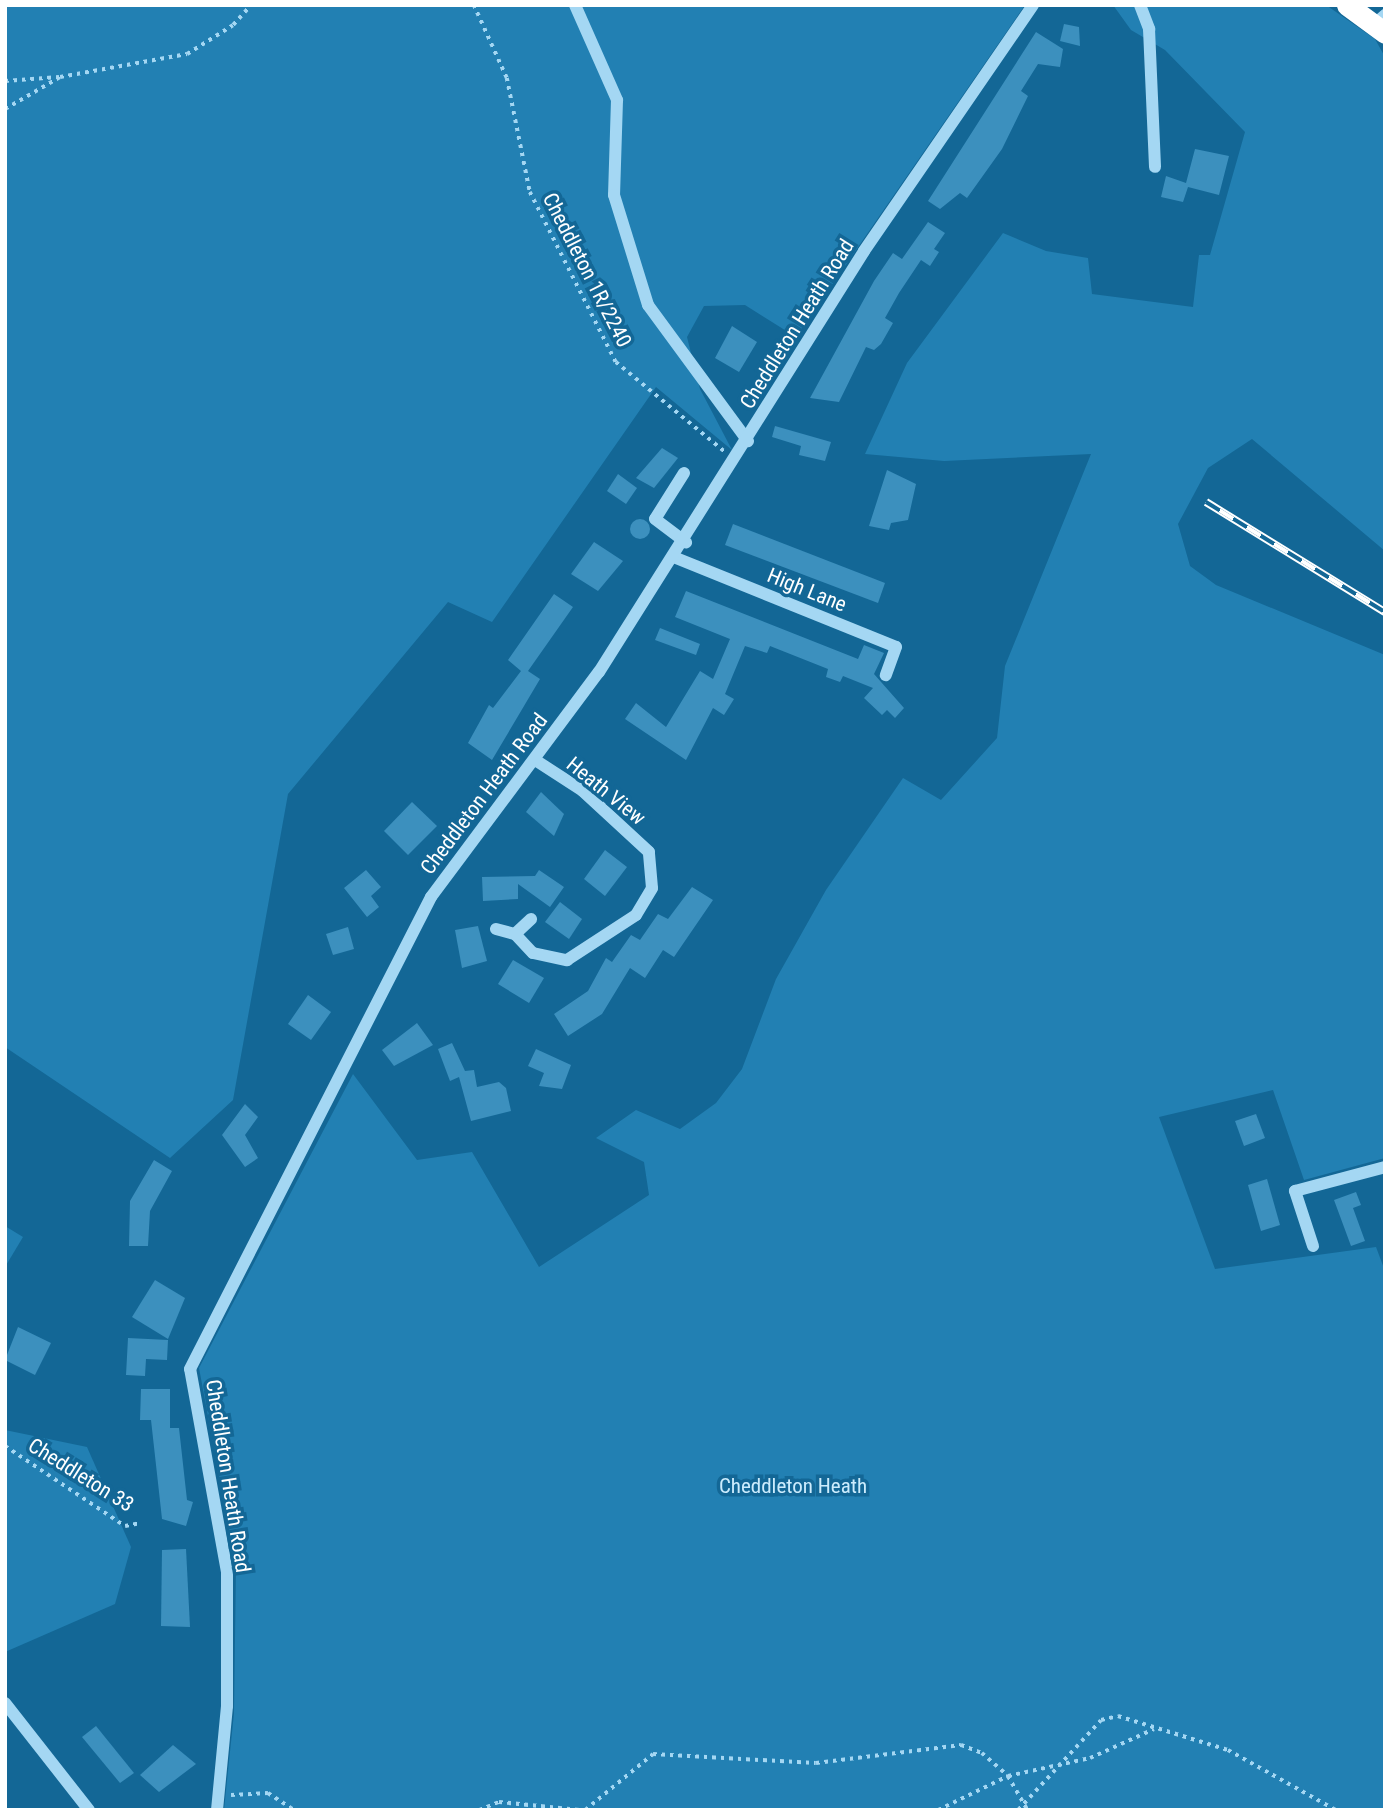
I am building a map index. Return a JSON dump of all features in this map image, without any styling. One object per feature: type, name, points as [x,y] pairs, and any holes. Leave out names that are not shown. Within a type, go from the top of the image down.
[{"type":"highway","points":[[1347,5],[1382,24]]},
{"type":"street","points":[[575,5],[617,100],[614,195],[648,305],[748,441]]},
{"type":"street","name":"Cheddleton Heath Road","points":[[217,1810],[228,1706],[227,1572],[190,1368],[431,897],[535,760],[676,558],[864,251],[1033,5]]},
{"type":"street","points":[[1140,5],[1149,29],[1154,167]]},
{"type":"street","points":[[684,473],[655,519],[686,542]]},
{"type":"street","name":"High Lane","points":[[676,558],[896,647],[886,675]]},
{"type":"street","name":"Heath View","points":[[496,929],[515,934],[533,953],[567,960],[636,915],[652,888],[649,852],[583,790],[535,760]]},
{"type":"street","points":[[515,934],[531,919]]},
{"type":"street","points":[[1313,1246],[1295,1191],[1385,1167]]},
{"type":"street","points":[[5,1703],[89,1810]]},
{"type":"path","points":[[5,80],[60,77],[187,54],[233,25],[251,5]]},
{"type":"path","name":"Cheddleton 1R/2240","points":[[474,5],[507,78],[530,192],[616,362],[736,460]]},
{"type":"path","points":[[5,109],[60,77]]},
{"type":"path","name":"Cheddleton 33","points":[[5,1446],[125,1526],[141,1523]]},
{"type":"path","points":[[1018,1810],[1101,1720],[1118,1716],[1228,1750],[1336,1810]]},
{"type":"path","points":[[938,1810],[1008,1776],[1055,1768],[1154,1729]]},
{"type":"path","points":[[585,1810],[653,1754],[816,1763],[961,1745],[1008,1776],[1028,1810]]},
{"type":"path","points":[[220,1796],[268,1793],[293,1810]]},
{"type":"path","points":[[479,1810],[499,1802],[580,1810]]},
{"type":"green space","points":[[5,5],[1025,5],[796,337],[745,305],[704,306],[687,337],[700,389],[732,450],[656,387],[492,622],[448,602],[288,794],[233,1100],[170,1158],[5,1047]]},
{"type":"green space","name":"Cheddleton Heath","points":[[1113,5],[1326,5],[1375,39],[1385,57],[1385,551],[1252,439],[1208,468],[1178,524],[1190,566],[1216,585],[1385,655],[1385,1158],[1304,1180],[1273,1090],[1159,1117],[1215,1269],[1376,1247],[1385,1271],[1385,1810],[224,1810],[234,1713],[236,1565],[199,1368],[353,1074],[417,1160],[472,1152],[539,1267],[649,1195],[644,1162],[596,1138],[636,1110],[680,1129],[716,1103],[742,1069],[776,979],[826,890],[903,778],[941,800],[997,738],[1005,666],[1091,454],[944,461],[865,454],[907,363],[1003,233],[1046,251],[1088,258],[1092,294],[1193,307],[1199,255],[1210,255],[1245,132],[1165,50],[1131,30]]},
{"type":"green space","points":[[5,1226],[23,1237],[5,1267]]},
{"type":"green space","points":[[5,1430],[87,1447],[131,1547],[115,1604],[5,1652]]},
{"type":"building","points":[[1064,24],[1079,27],[1080,46],[1060,41]]},
{"type":"building","points":[[1036,32],[1063,49],[1060,67],[1038,64],[1021,91],[1028,96],[1002,149],[967,198],[960,193],[940,209],[928,201]]},
{"type":"building","points":[[1195,149],[1229,156],[1219,195],[1188,187],[1183,202],[1161,197],[1166,176],[1186,183]]},
{"type":"building","points":[[928,222],[945,233],[934,249],[939,252],[930,266],[921,260],[899,293],[885,318],[893,323],[881,344],[874,350],[866,347],[839,402],[810,398],[874,281],[893,253],[902,259]]},
{"type":"building","points":[[732,326],[757,342],[739,372],[715,358]]},
{"type":"building","points":[[775,426],[831,442],[825,461],[799,455],[801,446],[772,437]]},
{"type":"building","points":[[662,448],[678,458],[654,488],[636,478]]},
{"type":"building","points":[[887,470],[916,484],[908,520],[891,523],[889,530],[869,526]]},
{"type":"building","points":[[618,474],[637,488],[626,504],[607,491]]},
{"type":"building","points":[[640,519],[647,522],[650,529],[647,536],[640,539],[633,536],[630,529],[633,522]]},
{"type":"building","points":[[733,524],[885,583],[878,603],[725,545]]},
{"type":"building","points":[[594,542],[623,561],[598,591],[571,574]]},
{"type":"building","points":[[686,591],[858,659],[864,645],[884,653],[874,674],[904,708],[895,718],[887,710],[882,715],[864,698],[873,688],[843,676],[840,682],[826,677],[828,669],[770,646],[767,653],[745,646],[725,694],[734,699],[724,715],[713,708],[686,760],[625,719],[636,703],[666,727],[700,671],[713,679],[730,639],[675,617]]},
{"type":"building","points":[[554,594],[573,607],[528,671],[540,679],[492,760],[468,743],[489,705],[493,708],[521,671],[508,660]]},
{"type":"building","points":[[660,628],[700,644],[696,655],[655,640]]},
{"type":"building","points":[[541,792],[564,814],[554,836],[526,812]]},
{"type":"building","points":[[412,802],[437,826],[408,855],[384,831]]},
{"type":"building","points":[[605,850],[627,867],[605,896],[584,879]]},
{"type":"building","points":[[366,870],[381,887],[371,896],[379,907],[367,917],[344,888]]},
{"type":"building","points":[[539,870],[564,887],[550,907],[518,884],[518,899],[483,901],[482,877],[535,876]]},
{"type":"building","points":[[692,887],[713,900],[674,957],[663,950],[645,978],[630,968],[602,1014],[568,1036],[554,1014],[588,991],[606,958],[612,962],[631,935],[640,940],[658,914],[668,919]]},
{"type":"building","points":[[560,902],[582,919],[569,939],[545,922]]},
{"type":"building","points":[[478,926],[487,961],[462,968],[455,930]]},
{"type":"building","points":[[348,927],[354,949],[333,955],[326,934]]},
{"type":"building","points":[[513,960],[544,978],[529,1003],[498,984]]},
{"type":"building","points":[[308,995],[331,1012],[311,1040],[288,1024]]},
{"type":"building","points":[[417,1023],[433,1045],[394,1066],[382,1050]]},
{"type":"building","points":[[452,1043],[465,1071],[474,1070],[477,1087],[499,1082],[506,1088],[511,1111],[471,1121],[459,1077],[450,1081],[438,1049]]},
{"type":"building","points":[[536,1049],[571,1065],[562,1089],[539,1086],[544,1073],[528,1066]]},
{"type":"building","points":[[245,1104],[258,1117],[245,1135],[258,1158],[245,1167],[222,1135]]},
{"type":"building","points":[[1256,1114],[1265,1138],[1244,1146],[1235,1121]]},
{"type":"building","points":[[154,1160],[172,1171],[150,1211],[148,1246],[129,1246],[130,1201]]},
{"type":"building","points":[[1267,1179],[1280,1225],[1261,1231],[1248,1185]]},
{"type":"building","points":[[1356,1192],[1361,1205],[1353,1208],[1365,1241],[1351,1246],[1334,1200]]},
{"type":"building","points":[[155,1280],[185,1298],[168,1339],[132,1317]]},
{"type":"building","points":[[18,1327],[51,1343],[35,1375],[5,1360]]},
{"type":"building","points":[[128,1338],[168,1340],[167,1360],[146,1359],[145,1376],[126,1375]]},
{"type":"building","points":[[141,1389],[170,1389],[170,1428],[179,1428],[187,1500],[193,1502],[186,1526],[162,1519],[151,1420],[140,1420]]},
{"type":"building","points":[[186,1549],[190,1627],[161,1626],[162,1550]]},
{"type":"building","points":[[96,1726],[134,1773],[120,1783],[82,1737]]},
{"type":"building","points":[[173,1745],[196,1764],[159,1792],[140,1775]]},
{"type":"railway","points":[[1206,502],[1385,612]]}]
